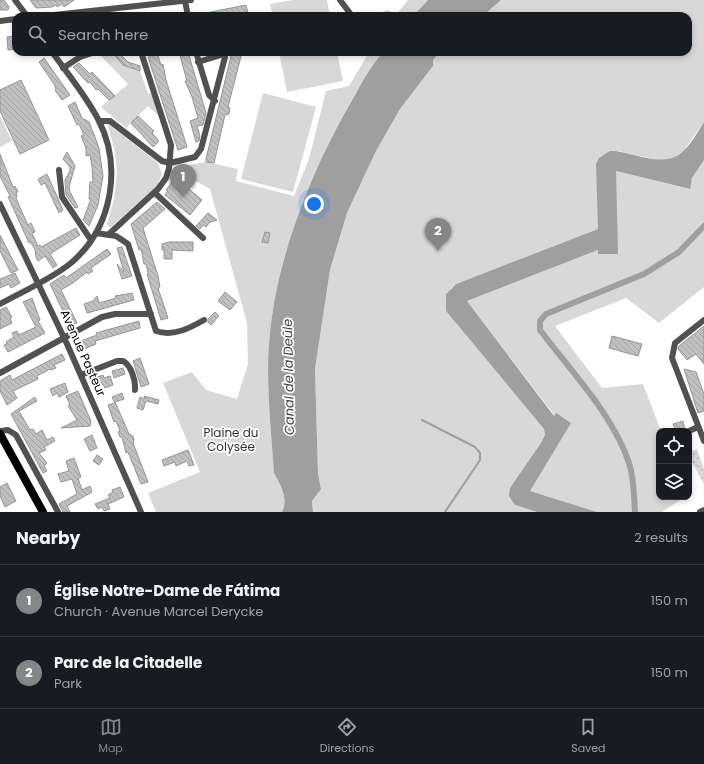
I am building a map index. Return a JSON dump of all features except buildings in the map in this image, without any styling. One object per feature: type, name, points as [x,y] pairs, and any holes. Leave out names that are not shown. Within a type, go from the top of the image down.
[{"type":"main road","points":[[0,433],[43,512]]},
{"type":"street","points":[[15,0],[24,12]]},
{"type":"street","points":[[129,0],[131,7]]},
{"type":"street","points":[[83,12],[188,0],[188,12]]},
{"type":"street","points":[[340,0],[349,12]]},
{"type":"street","points":[[0,21],[12,20]]},
{"type":"street","points":[[0,304],[38,283],[71,262],[96,233],[108,201],[112,176],[108,147],[99,121],[55,56]]},
{"type":"street","points":[[63,68],[83,56]]},
{"type":"street","points":[[109,234],[155,193],[166,178],[170,163],[171,145],[142,56]]},
{"type":"street","points":[[197,56],[209,95],[215,100]]},
{"type":"street","points":[[198,62],[218,56]]},
{"type":"street","points":[[99,121],[110,121],[159,159],[170,163],[192,159],[198,156],[215,100],[225,56]]},
{"type":"street","points":[[59,170],[62,197],[91,240]]},
{"type":"street","points":[[155,193],[203,238]]},
{"type":"street","name":"Avenue Pasteur","points":[[0,204],[81,375],[141,512]]},
{"type":"street","points":[[96,233],[120,237],[128,244],[156,331],[174,332],[189,328],[204,320]]},
{"type":"street","points":[[0,373],[106,316],[151,314]]},
{"type":"street","points":[[704,320],[675,343],[672,358],[704,442]]},
{"type":"street","points":[[81,375],[117,361],[123,361],[128,365],[135,381],[135,390]]},
{"type":"street","points":[[692,430],[698,427]]},
{"type":"street","points":[[0,433],[8,430],[16,435],[58,512]]},
{"type":"street","points":[[700,512],[704,510]]},
{"type":"green space","points":[[293,0],[327,0],[329,12],[272,12],[270,4]]},
{"type":"green space","points":[[408,0],[428,0],[417,12],[399,12]]},
{"type":"green space","points":[[501,0],[704,0],[704,122],[684,150],[675,157],[662,161],[618,151],[598,213],[598,229],[456,284],[450,289],[446,311],[544,429],[545,435],[515,505],[537,512],[313,512],[312,501],[321,489],[318,473],[315,369],[330,270],[347,213],[376,151],[400,109],[433,66],[433,60],[436,56],[692,56],[692,12],[488,12]]},
{"type":"green space","points":[[101,56],[115,56],[123,65],[140,71],[148,93],[153,94],[161,118],[148,106],[126,128],[101,107],[128,84]]},
{"type":"green space","points":[[280,56],[338,56],[343,81],[287,92]]},
{"type":"green space","name":"Plaine du Colysée","points":[[367,56],[380,56],[353,98],[327,147],[296,225],[274,302],[269,350],[268,385],[274,473],[283,492],[285,502],[282,512],[156,512],[148,493],[200,472],[163,383],[192,372],[206,390],[237,399],[248,364],[247,323],[210,189],[182,173],[188,165],[206,162],[238,169],[236,181],[294,196],[309,159],[326,91],[349,86]]},
{"type":"green space","points":[[263,93],[316,107],[293,192],[241,179]]},
{"type":"green space","points":[[0,116],[12,141],[0,147]]},
{"type":"green space","points":[[107,123],[158,163],[162,174],[157,186],[110,228],[107,224],[114,199],[117,172],[115,152]]},
{"type":"green space","points":[[704,160],[704,287],[659,323],[626,298],[555,326],[602,388],[643,384],[660,428],[656,428],[656,500],[680,500],[662,512],[597,512],[530,491],[556,414],[555,416],[467,301],[598,250],[598,253],[616,171],[689,189],[692,178]]},
{"type":"green space","points":[[692,449],[693,451],[697,449],[704,469],[704,484],[692,462]]},
{"type":"water","points":[[428,0],[501,0],[488,12],[417,12]]},
{"type":"water","name":"Canal de la Deûle","points":[[380,56],[436,56],[433,60],[433,66],[400,109],[376,151],[347,213],[330,270],[315,369],[318,473],[321,489],[312,501],[313,512],[282,512],[285,502],[283,492],[274,473],[269,403],[268,367],[274,303],[289,242],[312,179],[340,121],[371,67]]},
{"type":"water","points":[[704,122],[704,160],[692,178],[690,189],[616,171],[618,254],[598,254],[598,250],[467,301],[554,416],[556,413],[571,423],[530,491],[597,512],[537,512],[515,505],[509,496],[510,488],[541,443],[545,435],[544,429],[446,311],[446,294],[456,284],[598,229],[596,164],[599,158],[610,151],[659,160],[668,159],[676,156],[687,147]]},
{"type":"waterway","points":[[635,512],[632,475],[622,445],[613,428],[590,394],[540,330],[540,321],[546,314],[644,274],[679,252],[704,226]]},
{"type":"waterway","points":[[422,420],[475,447],[480,453],[480,460],[445,512]]},
{"type":"place","name":"Église Notre-Dame de Fátima","points":[[183,197]]},
{"type":"place","name":"Parc de la Citadelle","points":[[438,251]]}]
